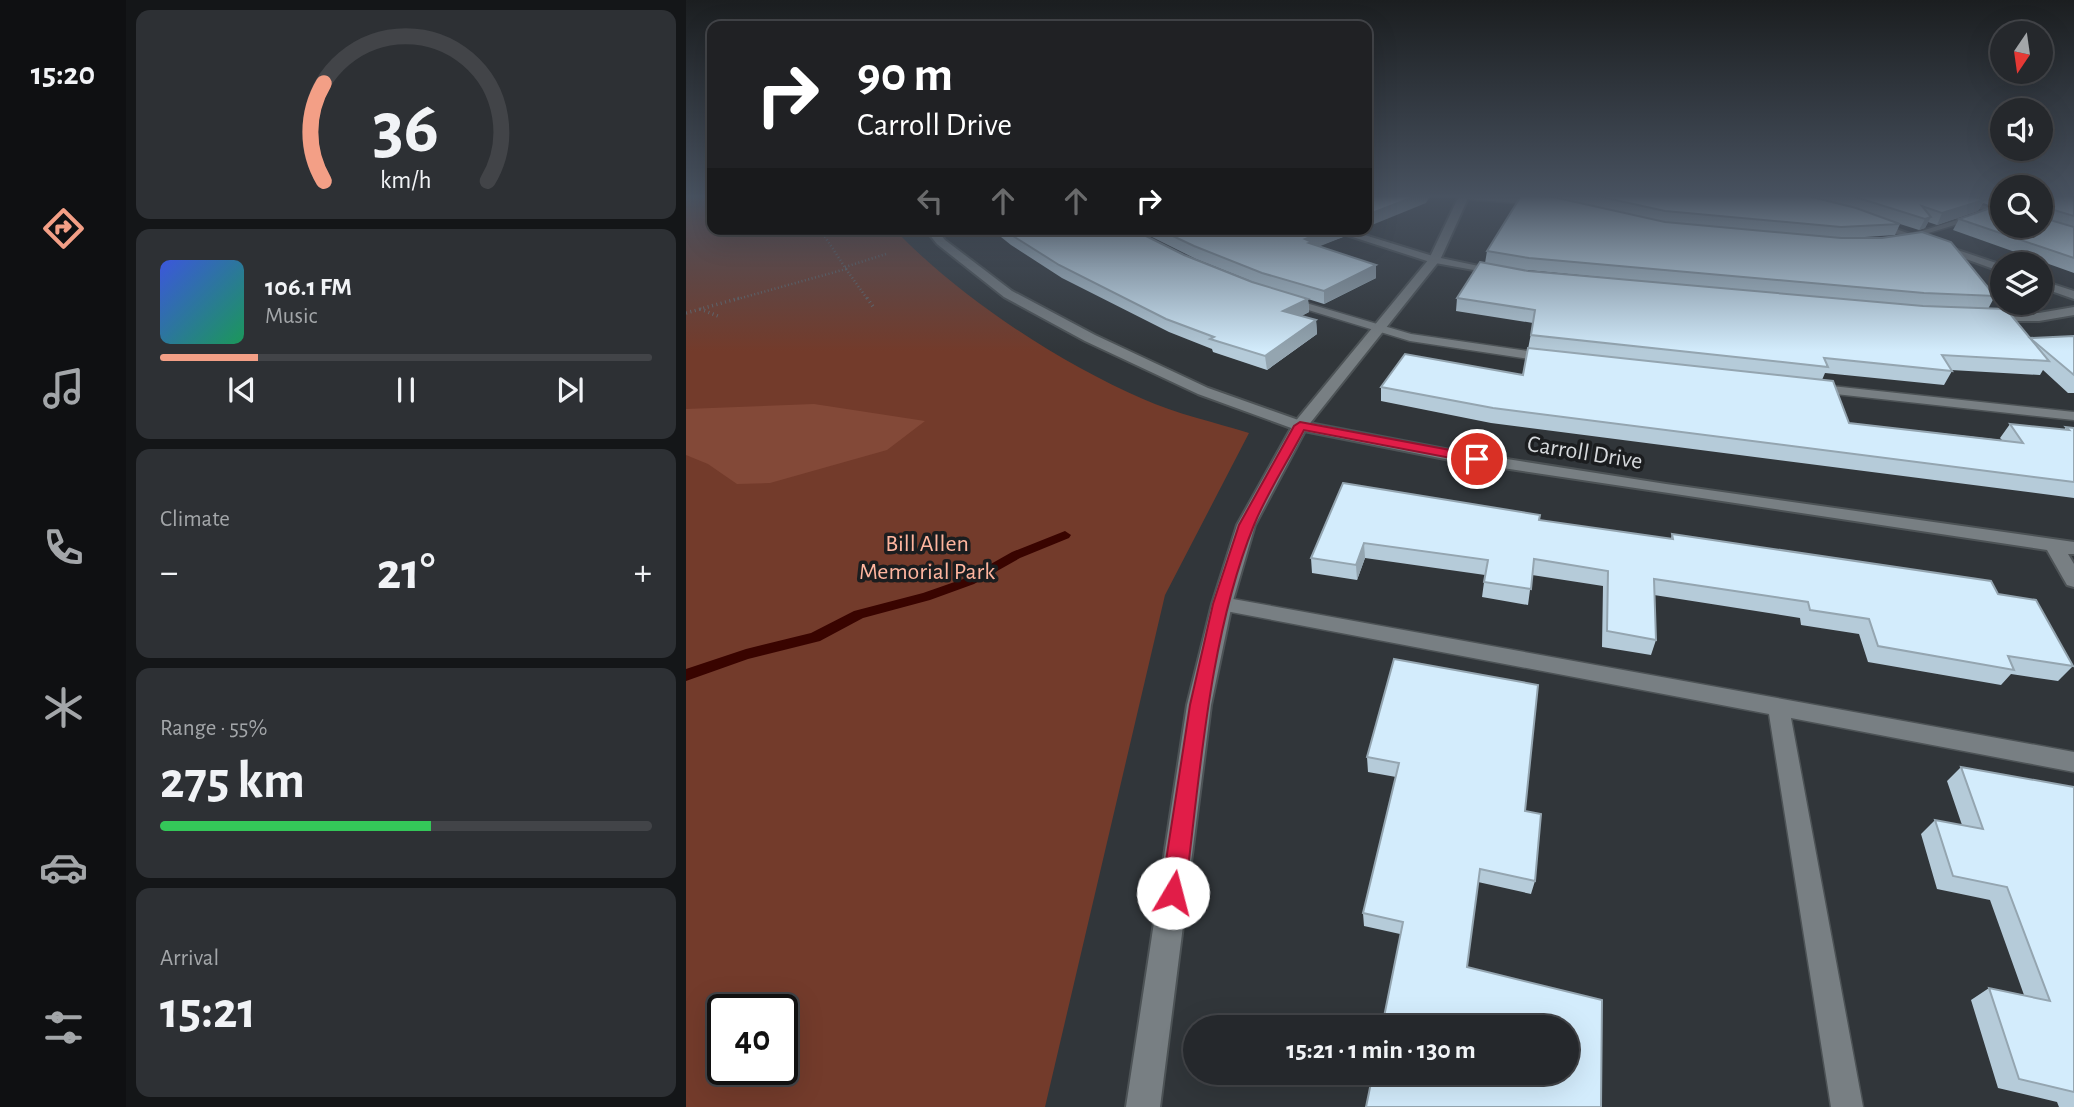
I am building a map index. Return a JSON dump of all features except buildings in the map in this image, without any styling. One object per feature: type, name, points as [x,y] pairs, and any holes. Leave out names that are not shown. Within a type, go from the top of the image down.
[{"type":"street","name":"Carroll Drive","points":[[948,248],[1009,294],[1090,338],[1203,391],[1300,426],[1450,455],[1653,487],[2074,548]]},
{"type":"street","points":[[1394,248],[1434,260],[1514,274]]},
{"type":"street","points":[[1143,1107],[1199,705],[1222,604],[1246,525],[1300,426],[1336,378],[1380,329],[1434,260],[1440,248]]},
{"type":"street","points":[[1943,248],[1990,265]]},
{"type":"street","points":[[2053,288],[2074,295]]},
{"type":"street","points":[[1971,316],[2039,317],[2074,311]]},
{"type":"street","points":[[2053,545],[2074,580]]},
{"type":"lane","points":[[1271,295],[1409,337],[1560,359]]},
{"type":"lane","points":[[1795,386],[2074,416]]},
{"type":"lane","points":[[1222,604],[2074,762]]},
{"type":"lane","points":[[1778,707],[1847,1107]]},
{"type":"path","points":[[832,248],[874,308]]},
{"type":"path","points":[[686,313],[886,254]]},
{"type":"path","points":[[699,309],[718,316]]},
{"type":"green space","name":"Bill Allen Memorial Park","points":[[686,248],[913,248],[978,302],[1043,347],[1077,366],[1156,404],[1249,433],[1165,595],[1045,1107],[686,1107]]},
{"type":"shaded area","points":[[814,404],[925,421],[887,450],[770,483],[737,484],[708,464],[686,455],[686,409]]},
{"type":"waterway","points":[[686,675],[746,654],[815,637],[859,614],[925,597],[970,581],[1016,555],[1065,535]]},
{"type":"route","points":[[1173,893],[1199,705],[1222,604],[1246,525],[1300,426],[1477,459]]}]
